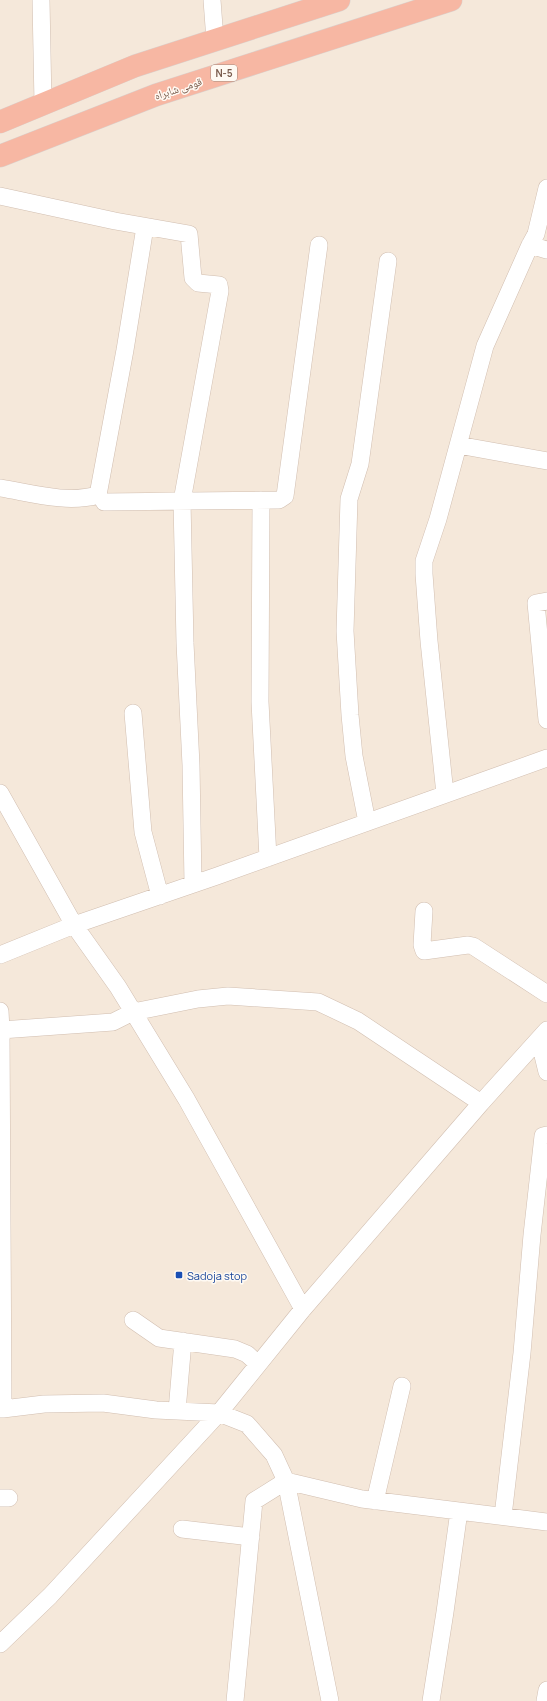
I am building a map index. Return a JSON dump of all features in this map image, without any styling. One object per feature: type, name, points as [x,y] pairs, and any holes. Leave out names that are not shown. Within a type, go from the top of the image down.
[{"type":"highway","points":[[0,122],[135,66],[339,0]]},
{"type":"highway","name":"قومی شاہراہ","points":[[0,156],[156,95],[451,0]]},
{"type":"street","points":[[41,0],[43,104]]},
{"type":"street","points":[[212,0],[215,40]]},
{"type":"street","points":[[445,794],[429,641],[424,561],[438,519],[485,346],[536,234],[547,188]]},
{"type":"street","points":[[0,196],[189,234],[193,278],[198,282],[219,285],[218,298],[182,501],[185,643],[191,765],[193,884]]},
{"type":"street","points":[[0,488],[71,499],[86,498],[98,495],[125,350],[145,226]]},
{"type":"street","points":[[104,502],[260,500],[282,499],[285,496],[287,492],[319,245]]},
{"type":"street","points":[[530,245],[547,250]]},
{"type":"street","points":[[367,822],[354,756],[345,631],[349,500],[360,464],[388,261]]},
{"type":"street","points":[[458,445],[547,461]]},
{"type":"street","points":[[260,500],[260,702],[268,858]]},
{"type":"street","points":[[547,601],[536,603],[547,720]]},
{"type":"street","points":[[133,713],[144,832],[160,896]]},
{"type":"street","points":[[0,955],[74,925],[268,858],[547,758]]},
{"type":"street","points":[[0,793],[74,925],[118,987],[188,1100],[303,1309]]},
{"type":"street","points":[[424,910],[422,945],[424,951],[468,945],[473,946],[547,994]]},
{"type":"street","points":[[1,1030],[113,1022],[133,1012],[198,999],[228,996],[318,1002],[358,1021],[481,1103]]},
{"type":"street","points":[[0,1012],[1,1409],[44,1404],[104,1403],[177,1411],[219,1413],[247,1424],[274,1455],[286,1481],[330,1701]]},
{"type":"street","points":[[1,1642],[50,1596],[219,1413],[303,1309],[481,1103],[543,1034]]},
{"type":"street","points":[[543,1034],[547,1072]]},
{"type":"street","points":[[504,1516],[522,1353],[532,1235],[543,1136],[547,1135]]},
{"type":"street","points":[[133,1320],[159,1338],[235,1349],[247,1354],[258,1364]]},
{"type":"street","points":[[177,1411],[183,1341]]},
{"type":"street","points":[[375,1501],[402,1386]]},
{"type":"street","points":[[235,1701],[254,1501],[286,1481],[362,1500],[547,1522]]},
{"type":"street","points":[[431,1701],[445,1612],[458,1511]]},
{"type":"street","points":[[182,1529],[251,1537]]},
{"type":"street","points":[[545,1701],[547,1690]]},
{"type":"shaded area","points":[[0,0],[547,0],[547,1701],[0,1701]]},
{"type":"place","name":"Sadoja stop","points":[[179,1275]]}]
